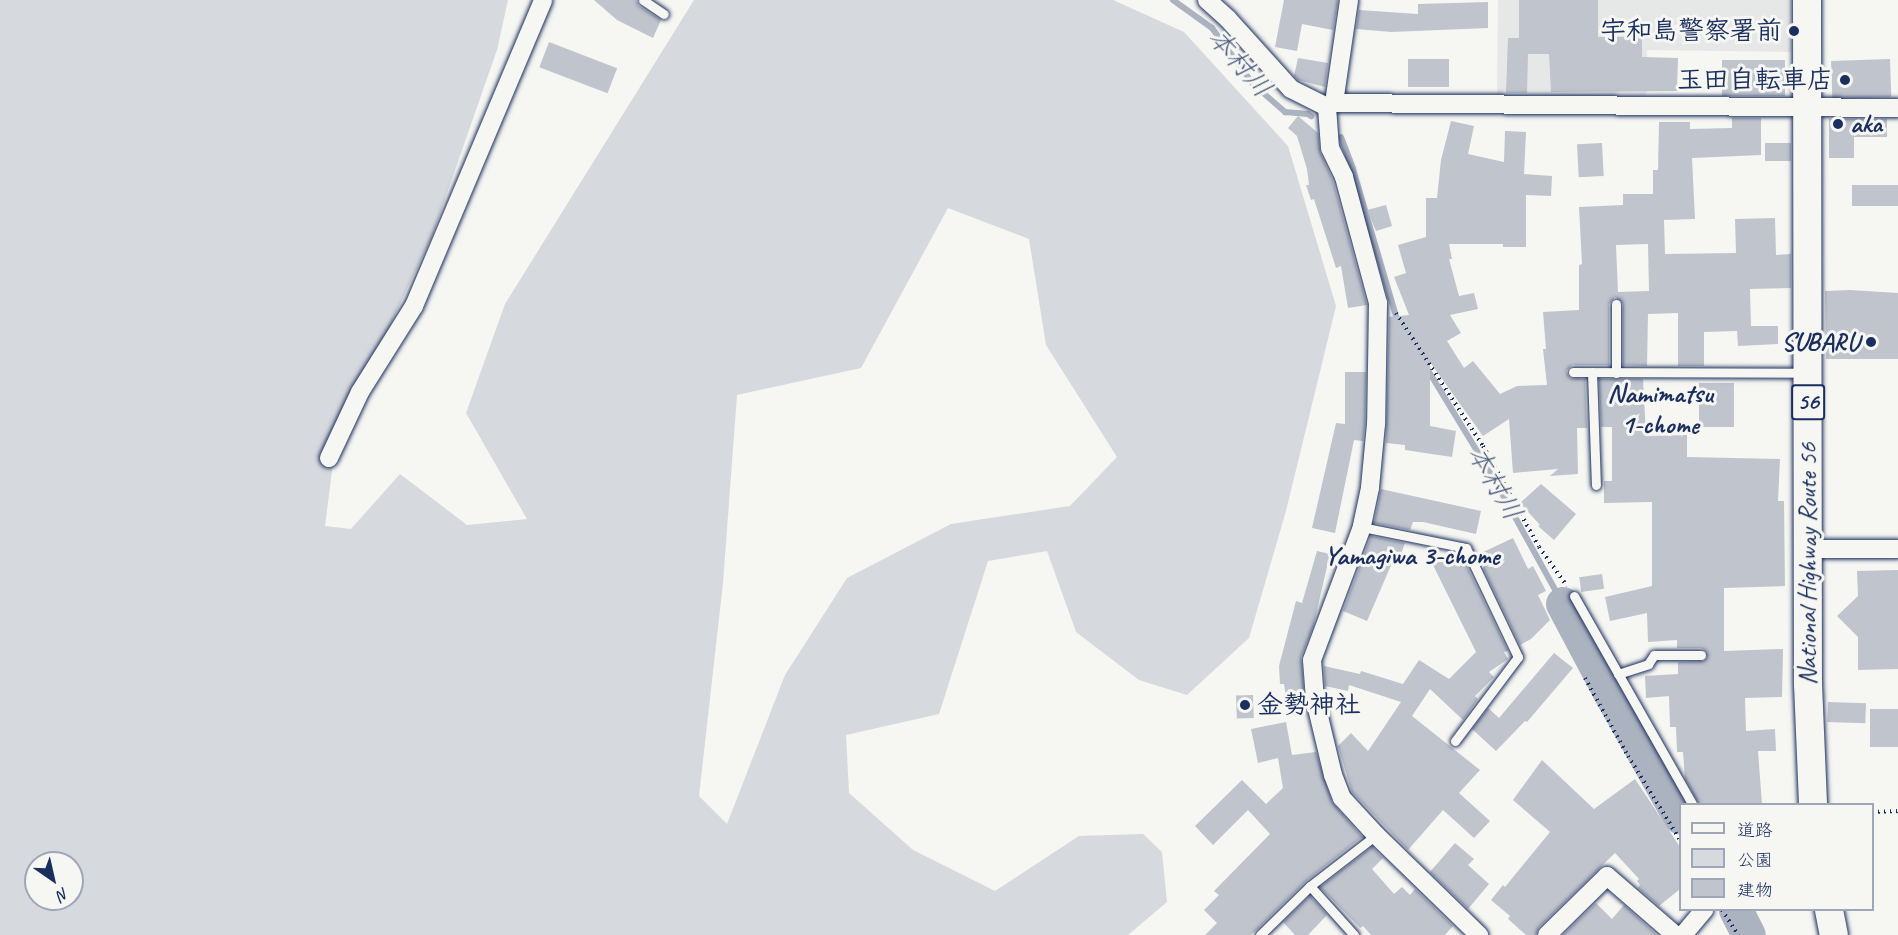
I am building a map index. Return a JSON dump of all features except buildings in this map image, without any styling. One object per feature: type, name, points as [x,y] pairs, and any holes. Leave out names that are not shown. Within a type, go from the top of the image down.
[{"type":"highway","name":"National Highway Route 56","points":[[1807,0],[1808,695],[1813,803]]},
{"type":"highway","points":[[1829,911],[1834,935]]},
{"type":"street","points":[[329,458],[360,392],[414,306],[543,0]]},
{"type":"street","points":[[1207,0],[1228,19],[1291,89],[1331,105],[1898,108]]},
{"type":"street","points":[[1348,0],[1331,105],[1330,148],[1344,177],[1378,303],[1376,424],[1370,488],[1362,527],[1312,660],[1315,700],[1333,775],[1342,798],[1376,835],[1479,935]]},
{"type":"street","points":[[1809,549],[1898,549]]},
{"type":"street","points":[[1547,935],[1607,876],[1675,935]]},
{"type":"street","points":[[1683,935],[1702,911]]},
{"type":"lane","points":[[643,0],[664,14]]},
{"type":"lane","points":[[1616,304],[1616,373]]},
{"type":"lane","points":[[1573,372],[1808,373]]},
{"type":"lane","points":[[1592,372],[1596,484]]},
{"type":"lane","points":[[1362,527],[1466,548],[1518,657],[1455,741]]},
{"type":"lane","points":[[1574,596],[1691,803]]},
{"type":"lane","points":[[1618,674],[1648,664],[1654,654],[1701,655]]},
{"type":"lane","points":[[1260,935],[1310,886],[1376,835]]},
{"type":"lane","points":[[1310,886],[1354,935]]},
{"type":"path","points":[[1378,303],[1399,315],[1483,446],[1539,548],[1574,596]]},
{"type":"path","points":[[1585,678],[1628,756],[1679,838]]},
{"type":"path","points":[[1874,812],[1898,811]]},
{"type":"path","points":[[1723,911],[1738,935]]},
{"type":"shaded area","points":[[1498,0],[1791,0],[1791,52],[1647,50],[1646,99],[1497,96]]},
{"type":"green space","points":[[0,0],[508,0],[497,50],[432,236],[336,440],[325,526],[351,529],[400,474],[467,525],[527,519],[466,413],[505,304],[694,0],[1113,0],[1184,32],[1288,146],[1336,306],[1286,511],[1249,638],[1187,695],[1139,680],[1076,632],[1047,551],[988,561],[939,714],[846,735],[849,793],[913,850],[995,891],[1079,836],[1143,834],[1162,852],[1167,902],[1128,935],[0,935]],"holes":[[[948,208],[1029,239],[1046,345],[1117,457],[1070,506],[951,524],[847,578],[785,675],[727,824],[699,796],[723,583],[737,395],[861,368]]]},
{"type":"waterway","name":"本村川","points":[[1173,0],[1212,28],[1253,84],[1285,112],[1311,116]]},
{"type":"waterway","name":"本村川","points":[[1341,137],[1353,169],[1398,323]]},
{"type":"waterway","name":"本村川","points":[[1426,367],[1494,479],[1563,604]]},
{"type":"waterway","name":"本村川","points":[[1563,604],[1679,815]]},
{"type":"waterway","name":"本村川","points":[[1737,911],[1749,935]]},
{"type":"place","name":"宇和島警察署前","points":[[1794,31]]},
{"type":"place","name":"玉田自転車店","points":[[1845,80]]},
{"type":"place","name":"aka","points":[[1838,124]]},
{"type":"place","name":"SUBARU","points":[[1871,342]]},
{"type":"place","name":"金勢神社","points":[[1245,705]]},
{"type":"district","name":"Namimatsu 1-chome","points":[[1660,408]]},
{"type":"district","name":"Yamagiwa 3-chome","points":[[1412,556]]}]
